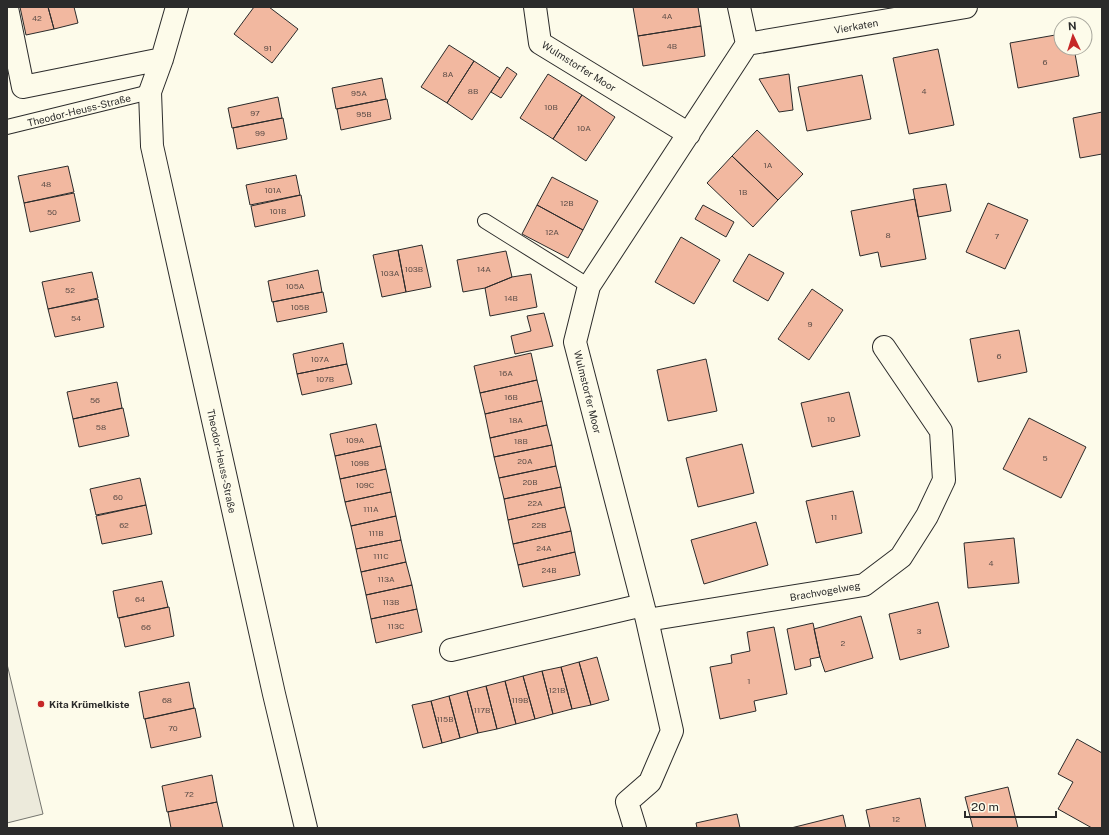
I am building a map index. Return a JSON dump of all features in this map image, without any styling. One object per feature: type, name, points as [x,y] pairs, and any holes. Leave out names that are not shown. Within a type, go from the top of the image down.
[{"type":"street","name":"Theodor-Heuss-Straße","points":[[177,7],[162,59],[150,92],[152,146],[274,694],[306,828]]},
{"type":"street","name":"Wulmstorfer Moor","points":[[535,7],[540,43],[689,134]]},
{"type":"street","points":[[739,7],[747,44]]},
{"type":"street","name":"Vierkaten","points":[[747,44],[966,7]]},
{"type":"street","points":[[7,8],[23,87],[162,59]]},
{"type":"street","name":"Wulmstorfer Moor","points":[[634,828],[627,802],[650,782],[672,730],[645,613],[575,342],[589,286],[747,44]]},
{"type":"street","name":"Brachvogelweg","points":[[645,613],[864,585],[901,557],[927,516],[944,480],[941,431],[884,347]]},
{"type":"street","points":[[451,650],[645,613]]},
{"type":"lane","name":"Theodor-Heuss-Straße","points":[[7,127],[150,92]]},
{"type":"lane","points":[[486,221],[589,286]]},
{"type":"shaded area","points":[[7,664],[43,814],[7,823]]},
{"type":"building","points":[[20,7],[48,7],[54,29],[26,35]]},
{"type":"building","points":[[48,7],[74,7],[78,23],[54,29]]},
{"type":"building","points":[[254,7],[269,7],[298,29],[272,63],[234,34]]},
{"type":"building","points":[[633,7],[698,7],[701,26],[638,36]]},
{"type":"building","points":[[701,26],[705,56],[643,66],[638,36]]},
{"type":"building","points":[[1053,35],[1053,56],[1075,56],[1079,76],[1018,88],[1010,43]]},
{"type":"building","points":[[449,45],[474,61],[447,103],[421,87]]},
{"type":"building","points":[[938,49],[954,125],[909,134],[893,58]]},
{"type":"building","points":[[474,61],[500,78],[472,120],[447,103]]},
{"type":"building","points":[[507,67],[517,74],[501,98],[491,92]]},
{"type":"building","points":[[548,74],[582,95],[553,139],[520,118]]},
{"type":"building","points":[[789,74],[793,110],[779,112],[759,79]]},
{"type":"building","points":[[862,75],[871,119],[807,131],[798,87]]},
{"type":"building","points":[[382,78],[386,99],[336,109],[332,88]]},
{"type":"building","points":[[582,95],[615,117],[586,161],[553,139]]},
{"type":"building","points":[[278,97],[282,118],[232,128],[228,108]]},
{"type":"building","points":[[387,99],[391,119],[341,130],[337,109]]},
{"type":"building","points":[[1102,112],[1102,154],[1080,158],[1073,118]]},
{"type":"building","points":[[283,118],[287,139],[237,149],[233,128]]},
{"type":"building","points":[[757,130],[803,174],[778,200],[732,156]]},
{"type":"building","points":[[732,156],[778,200],[753,227],[707,183]]},
{"type":"building","points":[[68,166],[74,192],[24,203],[18,176]]},
{"type":"building","points":[[296,175],[300,195],[250,205],[246,185]]},
{"type":"building","points":[[552,177],[598,201],[583,230],[537,205]]},
{"type":"building","points":[[946,184],[951,211],[918,217],[913,189]]},
{"type":"building","points":[[74,193],[80,221],[30,232],[24,203]]},
{"type":"building","points":[[301,195],[305,216],[255,227],[251,206]]},
{"type":"building","points":[[915,199],[926,259],[881,267],[878,252],[860,256],[851,211]]},
{"type":"building","points":[[988,203],[1028,220],[1005,269],[966,252]]},
{"type":"building","points":[[537,205],[583,230],[568,258],[522,234]]},
{"type":"building","points":[[703,205],[734,222],[726,237],[695,219]]},
{"type":"building","points":[[681,237],[720,260],[694,304],[655,282]]},
{"type":"building","points":[[422,245],[431,287],[406,292],[398,250]]},
{"type":"building","points":[[398,250],[406,292],[382,297],[373,255]]},
{"type":"building","points":[[506,251],[512,277],[485,288],[463,292],[457,260]]},
{"type":"building","points":[[749,254],[784,273],[768,301],[733,281]]},
{"type":"building","points":[[318,270],[322,292],[272,302],[268,281]]},
{"type":"building","points":[[92,272],[98,298],[48,309],[42,282]]},
{"type":"building","points":[[531,274],[537,307],[490,316],[485,288],[512,277]]},
{"type":"building","points":[[812,289],[843,310],[809,360],[778,339]]},
{"type":"building","points":[[323,292],[327,312],[277,322],[273,302]]},
{"type":"building","points":[[98,299],[104,327],[55,337],[48,309]]},
{"type":"building","points":[[544,313],[553,346],[515,354],[511,336],[531,331],[527,316]]},
{"type":"building","points":[[1019,330],[1027,372],[978,382],[970,339]]},
{"type":"building","points":[[343,343],[347,364],[297,374],[293,354]]},
{"type":"building","points":[[531,353],[537,380],[480,393],[474,366]]},
{"type":"building","points":[[706,359],[717,411],[668,421],[657,370]]},
{"type":"building","points":[[347,364],[352,384],[302,395],[297,374]]},
{"type":"building","points":[[537,380],[542,401],[485,414],[480,393]]},
{"type":"building","points":[[117,382],[122,408],[73,419],[67,392]]},
{"type":"building","points":[[849,392],[860,436],[812,447],[801,403]]},
{"type":"building","points":[[542,401],[547,425],[490,438],[485,414]]},
{"type":"building","points":[[123,408],[129,436],[79,447],[73,419]]},
{"type":"building","points":[[1029,418],[1086,447],[1061,498],[1003,469]]},
{"type":"building","points":[[376,424],[381,446],[335,456],[330,434]]},
{"type":"building","points":[[547,425],[552,445],[494,457],[490,438]]},
{"type":"building","points":[[742,444],[754,493],[698,507],[686,458]]},
{"type":"building","points":[[552,445],[556,466],[499,478],[494,457]]},
{"type":"building","points":[[381,446],[386,469],[340,479],[335,456]]},
{"type":"building","points":[[556,466],[561,487],[504,499],[499,478]]},
{"type":"building","points":[[386,469],[391,492],[345,502],[340,479]]},
{"type":"building","points":[[140,478],[146,505],[96,515],[90,489]]},
{"type":"building","points":[[561,487],[565,507],[508,520],[504,499]]},
{"type":"building","points":[[853,491],[862,533],[816,543],[806,501]]},
{"type":"building","points":[[391,492],[396,516],[351,526],[345,502]]},
{"type":"building","points":[[146,505],[152,534],[102,544],[96,516]]},
{"type":"building","points":[[565,507],[571,531],[513,544],[508,520]]},
{"type":"building","points":[[396,516],[401,540],[356,549],[351,526]]},
{"type":"building","points":[[756,522],[768,565],[704,584],[691,540]]},
{"type":"building","points":[[571,531],[575,552],[518,565],[513,544]]},
{"type":"building","points":[[1014,538],[1019,583],[968,588],[964,543]]},
{"type":"building","points":[[401,540],[406,562],[361,572],[356,549]]},
{"type":"building","points":[[575,552],[580,575],[523,587],[518,565]]},
{"type":"building","points":[[406,562],[412,585],[366,595],[361,572]]},
{"type":"building","points":[[162,581],[168,607],[118,618],[113,591]]},
{"type":"building","points":[[412,585],[417,609],[371,619],[366,595]]},
{"type":"building","points":[[938,602],[949,647],[900,660],[889,614]]},
{"type":"building","points":[[169,607],[174,636],[125,647],[119,618]]},
{"type":"building","points":[[417,609],[422,632],[376,643],[371,619]]},
{"type":"building","points":[[861,616],[873,658],[825,672],[814,629]]},
{"type":"building","points":[[813,623],[820,657],[810,659],[811,666],[795,670],[787,629]]},
{"type":"building","points":[[774,627],[787,694],[754,701],[756,711],[720,719],[710,667],[732,663],[731,655],[750,651],[747,632]]},
{"type":"building","points":[[597,657],[609,700],[591,705],[579,662]]},
{"type":"building","points":[[579,662],[591,705],[572,709],[561,667]]},
{"type":"building","points":[[561,667],[572,709],[553,714],[542,671]]},
{"type":"building","points":[[542,671],[553,714],[535,719],[523,676]]},
{"type":"building","points":[[523,676],[535,719],[516,724],[505,681]]},
{"type":"building","points":[[505,681],[516,724],[497,729],[486,686]]},
{"type":"building","points":[[189,682],[194,708],[144,719],[139,692]]},
{"type":"building","points":[[486,686],[497,729],[478,733],[467,691]]},
{"type":"building","points":[[467,691],[478,733],[460,738],[449,696]]},
{"type":"building","points":[[449,696],[460,738],[442,743],[431,701]]},
{"type":"building","points":[[431,701],[442,743],[423,748],[412,705]]},
{"type":"building","points":[[195,708],[201,737],[151,748],[145,719]]},
{"type":"building","points":[[1077,739],[1102,753],[1102,828],[1092,828],[1058,809],[1073,782],[1058,774]]},
{"type":"building","points":[[212,775],[217,802],[167,812],[162,786]]},
{"type":"building","points":[[1008,787],[1018,828],[973,828],[965,797]]},
{"type":"building","points":[[920,798],[926,828],[870,828],[866,810]]},
{"type":"building","points":[[217,802],[223,828],[171,828],[168,812]]},
{"type":"building","points":[[737,814],[740,828],[697,828],[696,823]]},
{"type":"building","points":[[843,815],[846,828],[791,828]]},
{"type":"place","name":"Kita Krümelkiste","points":[[41,704]]}]
